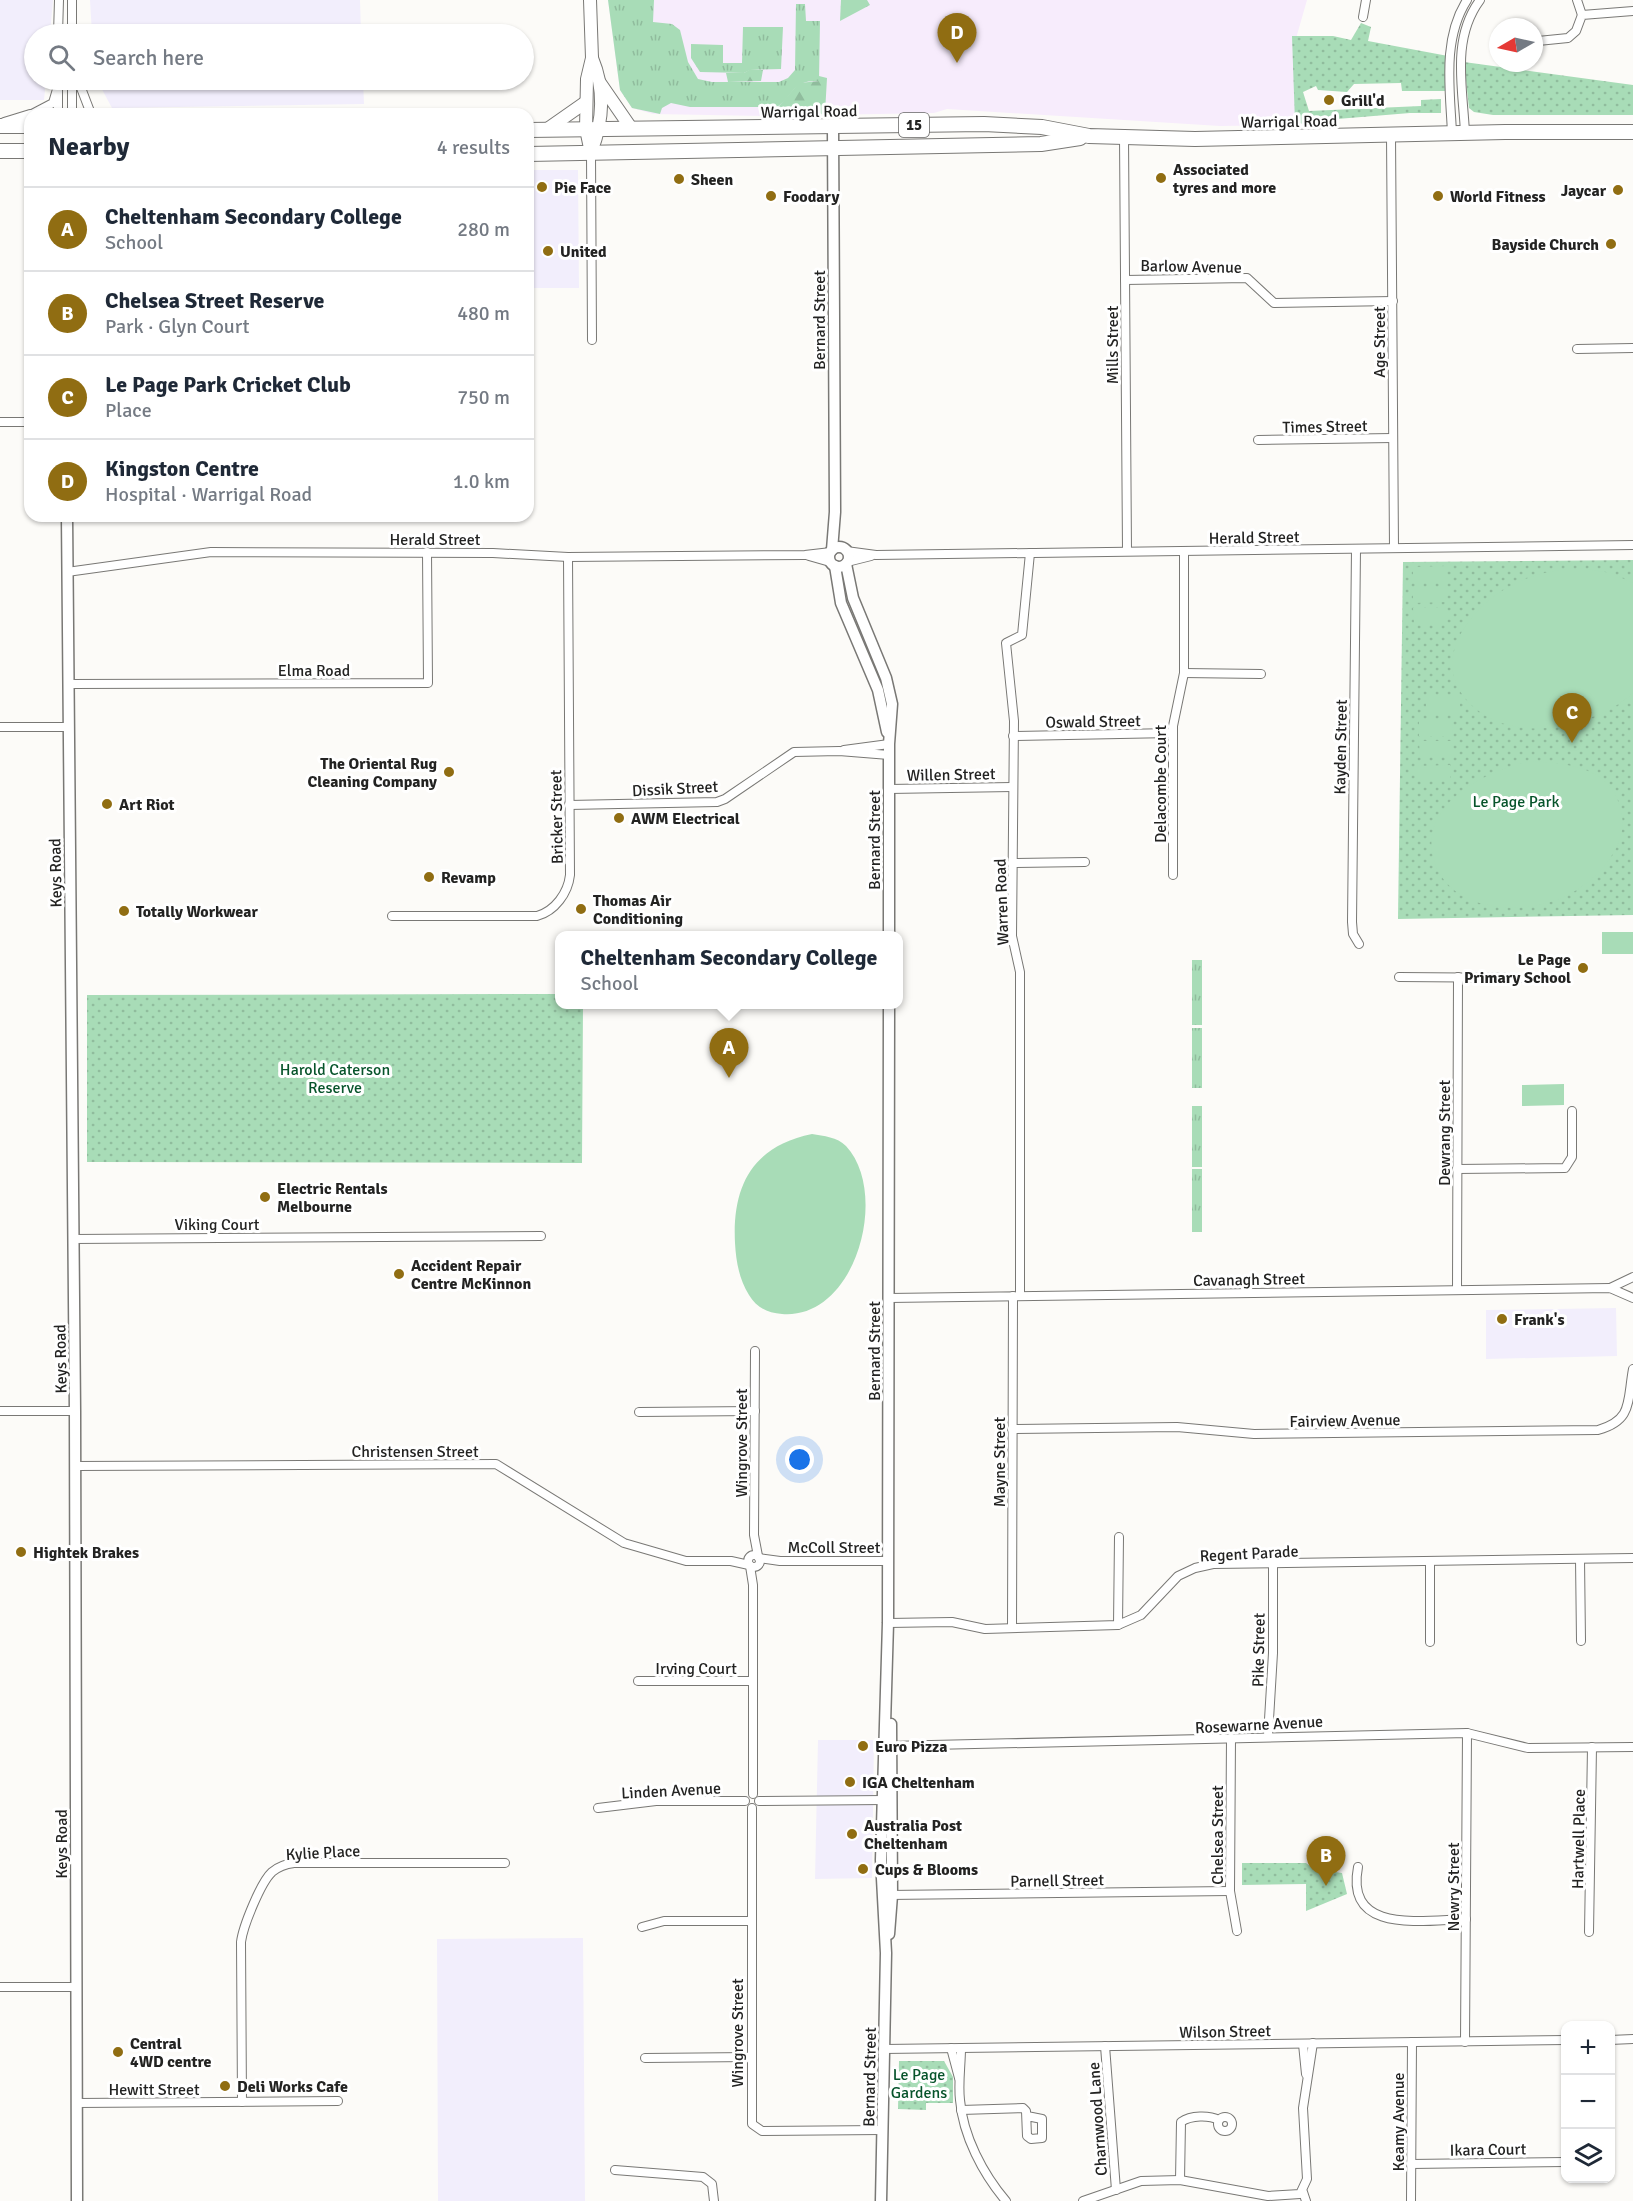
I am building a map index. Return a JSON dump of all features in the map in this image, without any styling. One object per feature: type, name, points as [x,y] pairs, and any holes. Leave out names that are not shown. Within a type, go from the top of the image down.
[{"type":"highway","points":[[0,124],[24,126]]},
{"type":"highway","name":"Warrigal Road","points":[[534,130],[984,124],[1042,127],[1089,136],[1228,139],[1458,133],[1633,132]]},
{"type":"highway","name":"Warrigal Road","points":[[534,154],[1041,144],[1089,136]]},
{"type":"highway","points":[[0,151],[24,151]]},
{"type":"main road","points":[[591,0],[592,58],[586,79],[586,129],[591,153]]},
{"type":"main road","points":[[592,58],[600,82],[631,128]]},
{"type":"main road","points":[[591,153],[600,129],[600,82]]},
{"type":"main road","points":[[546,130],[586,102]]},
{"type":"street","points":[[58,24],[59,0]]},
{"type":"street","points":[[72,0],[72,24]]},
{"type":"street","points":[[1363,16],[1366,0]]},
{"type":"street","points":[[1458,133],[1451,45],[1456,21],[1467,0]]},
{"type":"street","points":[[1458,133],[1461,51],[1468,21],[1480,0]]},
{"type":"street","points":[[1543,40],[1568,38],[1576,31],[1582,15],[1577,0]]},
{"type":"street","points":[[1582,15],[1633,11]]},
{"type":"street","points":[[58,20],[72,20]]},
{"type":"street","points":[[43,108],[53,103],[56,90]]},
{"type":"street","points":[[58,90],[58,108]]},
{"type":"street","points":[[72,90],[72,108]]},
{"type":"street","points":[[82,90],[89,108]]},
{"type":"street","points":[[0,124],[24,116]]},
{"type":"street","name":"Bernard Street","points":[[833,127],[835,512],[838,557],[848,622],[878,690],[889,750],[889,931]]},
{"type":"street","name":"Age Street","points":[[1391,135],[1394,548]]},
{"type":"street","name":"Mills Street","points":[[1124,137],[1127,551]]},
{"type":"street","points":[[591,153],[592,340]]},
{"type":"street","name":"Barlow Avenue","points":[[1125,280],[1247,278],[1274,303],[1393,302]]},
{"type":"street","points":[[1577,349],[1633,348]]},
{"type":"street","points":[[0,422],[24,422]]},
{"type":"street","name":"Times Street","points":[[1258,440],[1393,438]]},
{"type":"street","name":"Keys Road","points":[[67,522],[75,1411],[77,2201]]},
{"type":"street","name":"Herald Street","points":[[67,572],[211,552],[494,552],[568,557],[805,555],[838,557],[1633,545]]},
{"type":"street","name":"Kayden Street","points":[[1356,549],[1352,922],[1359,945]]},
{"type":"street","name":"Delacombe Court","points":[[1173,875],[1173,733],[1185,674],[1185,551]]},
{"type":"street","name":"Elma Road","points":[[69,684],[428,683],[427,552]]},
{"type":"street","name":"Warren Road","points":[[1016,1296],[1020,972],[1012,936],[1014,721],[1006,643],[1022,634],[1030,553]]},
{"type":"street","name":"Bricker Street","points":[[392,916],[533,916],[547,913],[564,894],[569,882],[568,557]]},
{"type":"street","points":[[1185,674],[1261,674]]},
{"type":"street","points":[[0,727],[69,727]]},
{"type":"street","name":"Oswald Street","points":[[1013,736],[1173,733]]},
{"type":"street","name":"Dissik Street","points":[[569,805],[717,802],[725,799],[788,754],[889,750]]},
{"type":"street","name":"Willen Street","points":[[889,789],[1012,787]]},
{"type":"street","points":[[1012,863],[1085,862]]},
{"type":"street","points":[[1399,977],[1531,978]]},
{"type":"street","name":"Dewrang Street","points":[[1457,1290],[1458,977]]},
{"type":"street","name":"Bernard Street","points":[[881,2201],[888,1746],[889,1009]]},
{"type":"street","points":[[1457,1169],[1565,1168],[1572,1157],[1572,1112]]},
{"type":"street","name":"Viking Court","points":[[73,1239],[541,1236]]},
{"type":"street","name":"Cavanagh Street","points":[[889,1298],[1610,1288],[1633,1277]]},
{"type":"street","name":"Cavanagh Street","points":[[1610,1288],[1633,1299]]},
{"type":"street","name":"Mayne Street","points":[[1012,1628],[1012,1429],[1016,1296]]},
{"type":"street","name":"Wingrove Street","points":[[753,1794],[755,1351]]},
{"type":"street","name":"Fairview Avenue","points":[[1012,1429],[1177,1427],[1254,1434],[1598,1430],[1614,1425],[1624,1418],[1632,1398],[1633,1369]]},
{"type":"street","points":[[0,1411],[75,1411]]},
{"type":"street","points":[[639,1413],[755,1411]]},
{"type":"street","name":"Christensen Street","points":[[75,1466],[496,1464],[624,1544],[686,1561],[754,1561]]},
{"type":"street","points":[[1118,1625],[1119,1537]]},
{"type":"street","name":"Regent Parade","points":[[888,1623],[952,1622],[980,1629],[1118,1625],[1141,1615],[1170,1582],[1195,1568],[1213,1564],[1633,1558]]},
{"type":"street","points":[[1580,1559],[1581,1641]]},
{"type":"street","name":"McColl Street","points":[[754,1561],[889,1561]]},
{"type":"street","points":[[1430,1561],[1430,1642]]},
{"type":"street","name":"Pike Street","points":[[1268,1736],[1273,1653],[1273,1563]]},
{"type":"street","name":"Irving Court","points":[[638,1681],[753,1681]]},
{"type":"street","name":"Rosewarne Avenue","points":[[888,1746],[1467,1732],[1528,1748],[1633,1747]]},
{"type":"street","name":"Newry Street","points":[[1465,2042],[1467,1732]]},
{"type":"street","name":"Chelsea Street","points":[[1231,1738],[1230,1891],[1237,1931]]},
{"type":"street","name":"Hartwell Place","points":[[1589,1932],[1592,1747]]},
{"type":"street","points":[[759,1801],[753,1794],[745,1801],[746,1805],[752,1808],[759,1801],[886,1800]]},
{"type":"street","name":"Linden Avenue","points":[[598,1808],[656,1802],[745,1801]]},
{"type":"street","name":"Wingrove Street","points":[[752,1808],[750,2116],[754,2128],[762,2131],[883,2130]]},
{"type":"street","name":"Kylie Place","points":[[242,2102],[241,1942],[244,1929],[271,1873],[285,1864],[294,1863],[506,1863]]},
{"type":"street","points":[[1358,1867],[1356,1883],[1359,1897],[1368,1910],[1380,1918],[1466,1919]]},
{"type":"street","name":"Parnell Street","points":[[887,1895],[1230,1891]]},
{"type":"street","points":[[642,1927],[664,1921],[752,1922]]},
{"type":"street","points":[[0,1987],[77,1986]]},
{"type":"street","points":[[1615,2040],[1633,2039]]},
{"type":"street","name":"Wilson Street","points":[[884,2049],[1561,2040]]},
{"type":"street","name":"Keamy Avenue","points":[[1411,2201],[1412,2042]]},
{"type":"street","points":[[1306,2078],[1313,2043]]},
{"type":"street","points":[[1303,2044],[1306,2078],[1304,2117],[1307,2179],[1303,2192],[1306,2201]]},
{"type":"street","name":"Charnwood Lane","points":[[1106,2046],[1116,2190]]},
{"type":"street","points":[[951,2048],[959,2079]]},
{"type":"street","points":[[961,2048],[959,2079],[961,2110],[981,2167],[1006,2201]]},
{"type":"street","points":[[645,2058],[751,2057]]},
{"type":"street","name":"Hewitt Street","points":[[77,2103],[338,2101]]},
{"type":"street","points":[[961,2110],[1023,2108],[1027,2116]]},
{"type":"street","points":[[1180,2180],[1181,2122],[1193,2117],[1212,2117],[1219,2120]]},
{"type":"street","name":"Ikara Court","points":[[1411,2164],[1561,2162]]},
{"type":"street","points":[[615,2170],[703,2177],[712,2184],[714,2201]]},
{"type":"street","points":[[1083,2201],[1141,2181],[1180,2180],[1268,2196],[1296,2195],[1303,2192]]},
{"type":"shaded area","points":[[0,0],[53,0],[51,24],[24,24],[24,90],[45,90],[44,100],[0,100]]},
{"type":"shaded area","points":[[90,0],[360,0],[361,24],[91,24]]},
{"type":"shaded area","points":[[608,0],[1307,0],[1297,35],[1298,125],[1220,126],[947,109],[934,113],[767,116],[653,114],[632,108],[620,90]]},
{"type":"shaded area","points":[[102,90],[363,90],[364,104],[112,108]]},
{"type":"shaded area","name":"United","points":[[534,170],[578,170],[579,288],[534,288]]},
{"type":"shaded area","points":[[1616,1308],[1617,1356],[1486,1359],[1486,1310]]},
{"type":"shaded area","points":[[818,1740],[874,1740],[872,1878],[815,1879]]},
{"type":"shaded area","points":[[583,1938],[585,2201],[438,2201],[437,1939]]},
{"type":"green space","points":[[608,0],[654,0],[653,22],[672,24],[680,30],[688,62],[698,79],[712,82],[779,82],[788,78],[795,70],[796,4],[805,4],[806,21],[820,21],[819,81],[799,85],[777,107],[690,107],[671,103],[662,108],[660,114],[632,108],[620,90]]},
{"type":"green space","points":[[841,0],[867,0],[870,5],[840,21]]},
{"type":"green space","points":[[1361,23],[1371,27],[1368,41],[1448,56],[1447,91],[1402,91],[1401,83],[1354,84],[1347,92],[1318,90],[1316,86],[1303,92],[1309,111],[1421,106],[1421,100],[1441,99],[1441,113],[1410,113],[1325,120],[1316,125],[1295,123],[1292,36],[1333,36],[1351,40]]},
{"type":"green space","points":[[743,27],[783,27],[781,69],[750,70],[744,73],[700,72],[691,58],[691,44],[723,45],[723,63],[742,63]]},
{"type":"green space","points":[[1464,62],[1489,65],[1489,72],[1537,72],[1633,85],[1633,115],[1493,115],[1474,112],[1469,108]]},
{"type":"green space","points":[[749,70],[763,70],[761,81],[728,82],[726,73],[744,73]]},
{"type":"green space","points":[[819,76],[827,78],[825,113],[821,116],[767,116],[767,112],[779,106],[799,83],[819,81]]},
{"type":"green space","name":"Le Page Park","points":[[1633,560],[1633,915],[1398,919],[1403,562]]},
{"type":"green space","points":[[1446,566],[1446,582],[1413,582],[1413,567]]},
{"type":"green space","points":[[1586,569],[1611,573],[1633,583],[1633,693],[1596,716],[1554,727],[1516,727],[1480,712],[1462,694],[1454,675],[1453,656],[1459,637],[1470,619],[1486,603],[1523,580],[1554,571]]},
{"type":"green space","points":[[1413,587],[1447,587],[1447,602],[1413,603]]},
{"type":"green space","points":[[1413,608],[1447,608],[1447,623],[1414,623]]},
{"type":"green space","points":[[1426,697],[1460,697],[1460,715],[1426,715]]},
{"type":"green space","points":[[1419,721],[1452,721],[1453,736],[1419,736]]},
{"type":"green space","points":[[1419,741],[1453,741],[1453,757],[1420,757]]},
{"type":"green space","points":[[1530,761],[1580,768],[1599,777],[1610,786],[1619,803],[1623,823],[1616,848],[1605,865],[1592,878],[1562,898],[1545,904],[1509,908],[1491,906],[1467,899],[1443,879],[1437,869],[1432,847],[1434,828],[1442,811],[1456,796],[1473,784],[1511,766]]},
{"type":"green space","points":[[1450,765],[1450,781],[1417,781],[1417,766]]},
{"type":"green space","points":[[1602,932],[1633,932],[1633,954],[1602,954]]},
{"type":"green space","points":[[1192,960],[1202,960],[1202,1025],[1192,1025]]},
{"type":"green space","name":"Harold Caterson Reserve","points":[[555,994],[555,1009],[583,1009],[582,1163],[87,1162],[87,995]]},
{"type":"green space","points":[[1192,1028],[1202,1028],[1202,1088],[1192,1088]]},
{"type":"green space","points":[[1564,1084],[1564,1105],[1522,1106],[1522,1085]]},
{"type":"green space","points":[[1192,1106],[1202,1106],[1202,1167],[1192,1167]]},
{"type":"green space","points":[[812,1134],[830,1137],[842,1143],[859,1167],[865,1193],[865,1221],[858,1250],[846,1276],[829,1297],[808,1310],[782,1314],[767,1311],[755,1303],[740,1276],[735,1243],[737,1203],[750,1171],[761,1158],[792,1140]]},
{"type":"green space","points":[[1192,1169],[1202,1169],[1202,1232],[1192,1232]]},
{"type":"green space","points":[[1242,1863],[1306,1863],[1314,1869],[1342,1873],[1347,1894],[1306,1911],[1306,1884],[1242,1885]]},
{"type":"green space","name":"Le Page Gardens","points":[[899,2061],[944,2061],[953,2077],[953,2103],[926,2103],[926,2110],[898,2109]]},
{"type":"place","name":"Kingston Centre","points":[[957,63]]},
{"type":"place","name":"Grill'd","points":[[1329,100]]},
{"type":"place","name":"Associated tyres and more","points":[[1161,178]]},
{"type":"place","name":"Sheen","points":[[679,179]]},
{"type":"place","name":"Pie Face","points":[[542,187]]},
{"type":"place","name":"Jaycar","points":[[1618,190]]},
{"type":"place","name":"Foodary","points":[[771,196]]},
{"type":"place","name":"World Fitness","points":[[1438,196]]},
{"type":"place","name":"Bayside Church","points":[[1611,244]]},
{"type":"place","name":"United","points":[[548,251]]},
{"type":"place","name":"Le Page Park Cricket Club","points":[[1572,743]]},
{"type":"place","name":"The Oriental Rug Cleaning Company","points":[[449,772]]},
{"type":"place","name":"Art Riot","points":[[107,804]]},
{"type":"place","name":"AWM Electrical","points":[[619,818]]},
{"type":"place","name":"Revamp","points":[[429,877]]},
{"type":"place","name":"Thomas Air Conditioning","points":[[581,909]]},
{"type":"place","name":"Totally Workwear","points":[[124,911]]},
{"type":"place","name":"Le Page Primary School","points":[[1583,968]]},
{"type":"place","name":"Cheltenham Secondary College","points":[[729,1078]]},
{"type":"place","name":"Electric Rentals Melbourne","points":[[265,1197]]},
{"type":"place","name":"Accident Repair Centre McKinnon","points":[[399,1274]]},
{"type":"place","name":"Frank's","points":[[1502,1319]]},
{"type":"place","name":"Hightek Brakes","points":[[21,1552]]},
{"type":"place","name":"Euro Pizza","points":[[863,1746]]},
{"type":"place","name":"IGA Cheltenham","points":[[850,1782]]},
{"type":"place","name":"Australia Post Cheltenham","points":[[852,1834]]},
{"type":"place","name":"Cups & Blooms","points":[[863,1869]]},
{"type":"place","name":"Chelsea Street Reserve","points":[[1326,1886]]},
{"type":"place","name":"Central 4WD centre","points":[[118,2052]]},
{"type":"place","name":"Deli Works Cafe","points":[[225,2086]]}]
